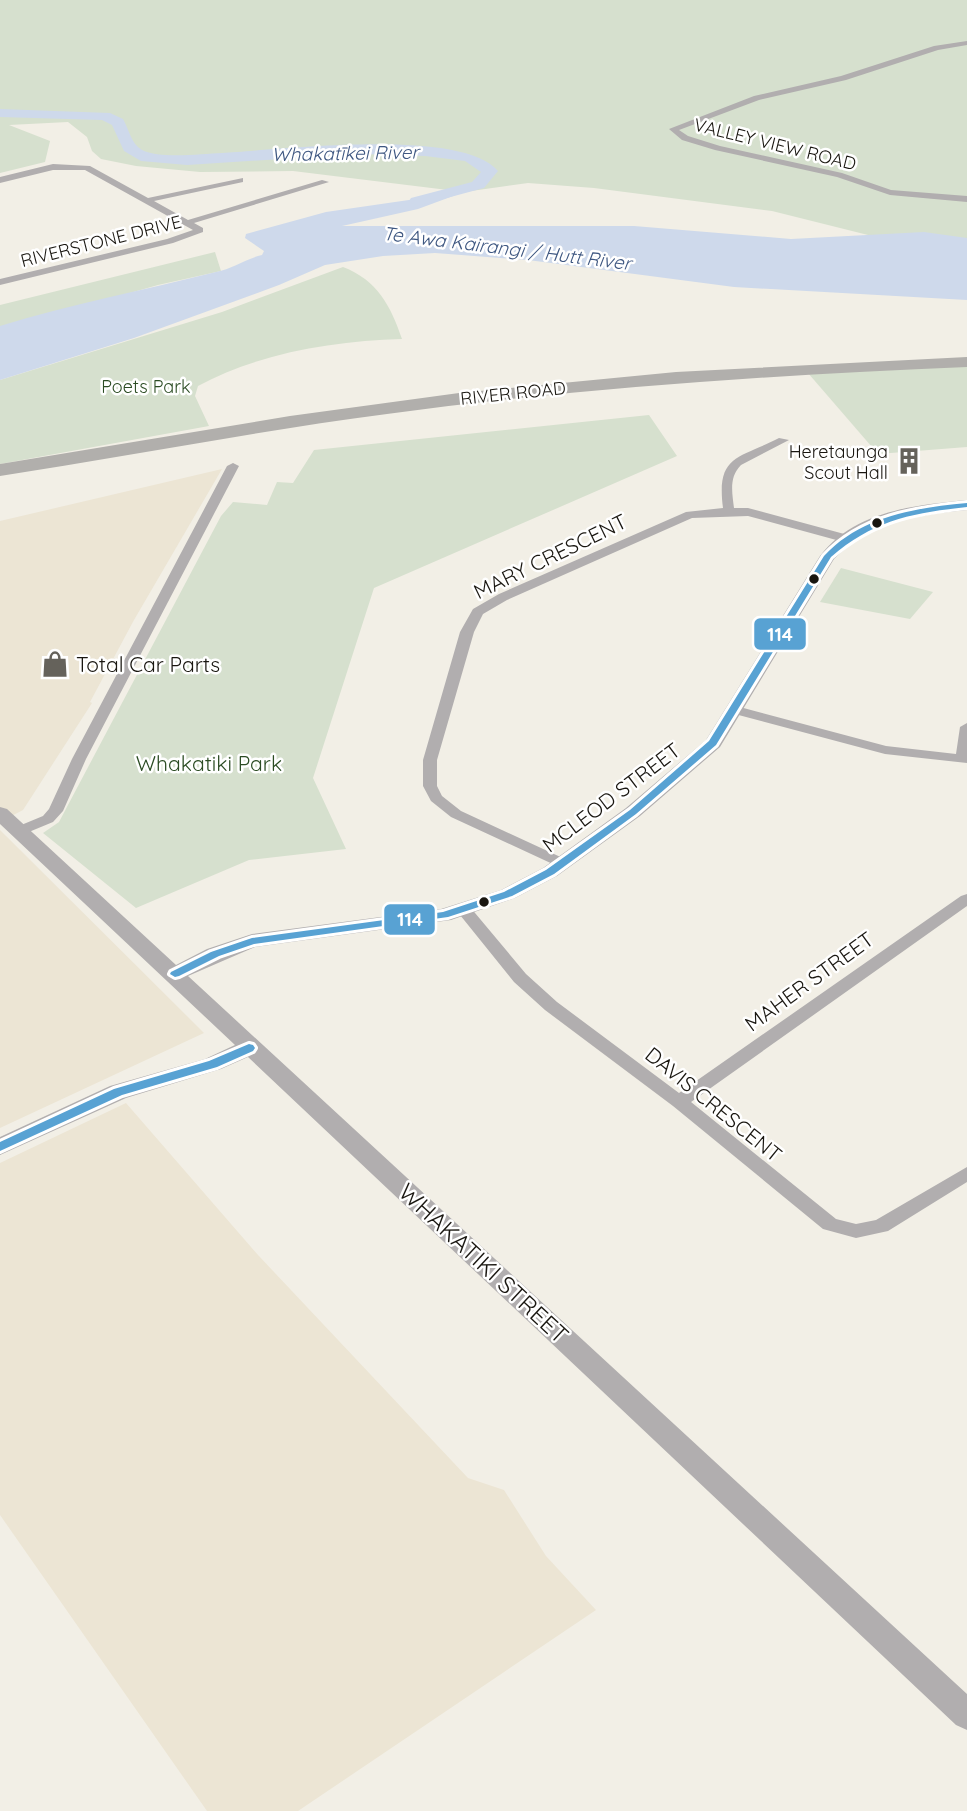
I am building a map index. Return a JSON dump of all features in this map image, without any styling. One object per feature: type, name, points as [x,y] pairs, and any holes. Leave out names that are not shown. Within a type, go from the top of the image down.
[{"type":"highway","name":"RIVER ROAD","points":[[0,470],[258,426],[524,392],[710,375],[967,362]]},
{"type":"highway","name":"RIVER ROAD","points":[[0,476],[62,460]]},
{"type":"street","name":"VALLEY VIEW ROAD","points":[[967,43],[937,48],[843,78],[757,98],[673,129],[685,138],[718,148],[839,175],[890,192],[967,199]]},
{"type":"street","name":"RIVERSTONE DRIVE","points":[[0,180],[53,167],[80,167],[96,171],[199,227],[198,232],[0,282]]},
{"type":"street","points":[[149,200],[240,180]]},
{"type":"street","points":[[188,222],[325,182]]},
{"type":"street","points":[[729,511],[724,484],[732,466],[783,440]]},
{"type":"street","points":[[19,831],[48,819],[56,811],[79,759],[233,466]]},
{"type":"street","name":"MCLEOD STREET","points":[[175,974],[215,954],[252,941],[396,924],[464,910],[508,894],[562,863],[700,758],[736,710],[828,556],[844,538],[867,524],[895,515],[967,505]]},
{"type":"street","name":"MARY CRESCENT","points":[[562,863],[456,814],[436,798],[430,786],[430,760],[473,618],[485,607],[503,597],[690,515],[729,511],[771,517],[844,538]]},
{"type":"street","points":[[736,710],[885,750],[965,759],[967,727]]},
{"type":"street","name":"WHAKATIKI STREET","points":[[0,813],[967,1715]]},
{"type":"street","name":"MAHER STREET","points":[[679,1102],[967,899]]},
{"type":"street","name":"DAVIS CRESCENT","points":[[464,910],[520,978],[551,1006],[679,1102],[830,1224],[856,1231],[881,1226],[967,1173]]},
{"type":"street","points":[[0,1147],[118,1092],[213,1064],[249,1048]]},
{"type":"shaded area","points":[[222,469],[134,620],[90,702],[92,703],[23,810],[0,822],[0,521]]},
{"type":"shaded area","points":[[0,830],[204,1033],[0,1128]]},
{"type":"shaded area","points":[[126,1103],[258,1255],[468,1478],[504,1490],[546,1556],[596,1610],[298,1811],[207,1811],[0,1515],[0,1163]]},
{"type":"green space","points":[[0,0],[967,0],[967,239],[868,235],[772,211],[594,188],[528,183],[464,192],[293,171],[200,172],[136,166],[101,159],[92,151],[87,137],[68,122],[9,125],[50,141],[45,162],[0,173]]},
{"type":"green space","points":[[215,252],[221,271],[158,285],[0,330],[0,305]]},
{"type":"green space","name":"Poets Park","points":[[343,267],[355,272],[374,287],[393,316],[402,339],[297,351],[271,357],[221,375],[198,386],[195,396],[209,426],[0,464],[0,380],[222,312]]},
{"type":"green space","points":[[967,366],[967,447],[878,454],[808,373]]},
{"type":"green space","name":"Whakatiki Park","points":[[649,415],[677,456],[374,588],[313,778],[346,849],[249,860],[136,908],[43,833],[59,822],[221,516],[233,502],[267,505],[277,482],[293,483],[314,450]]},
{"type":"green space","points":[[841,568],[933,592],[910,619],[820,602]]},
{"type":"water","name":"Te Awa Kairangi / Hutt River","points":[[464,192],[418,209],[342,226],[634,226],[791,239],[924,232],[967,238],[967,300],[734,287],[528,260],[435,253],[383,256],[325,265],[279,285],[134,338],[0,380],[0,326],[222,271],[262,255],[264,251],[245,238],[246,234],[326,212]]},
{"type":"waterway","name":"Whakatīkei River","points":[[0,113],[105,116],[118,122],[129,148],[141,156],[187,160],[360,149],[425,151],[469,157],[490,171],[478,185],[417,201]]},
{"type":"transit line","name":"114","points":[[175,974],[215,954],[252,941],[444,915],[508,894],[550,872],[633,812],[713,743],[828,556],[859,532],[875,524],[910,513],[967,505]]},
{"type":"transit line","name":"114","points":[[0,1147],[118,1092],[213,1064],[249,1048]]},
{"type":"place","name":"Heretaunga Scout Hall","points":[[909,461]]},
{"type":"place","name":"Total Car Parts","points":[[55,664]]}]
